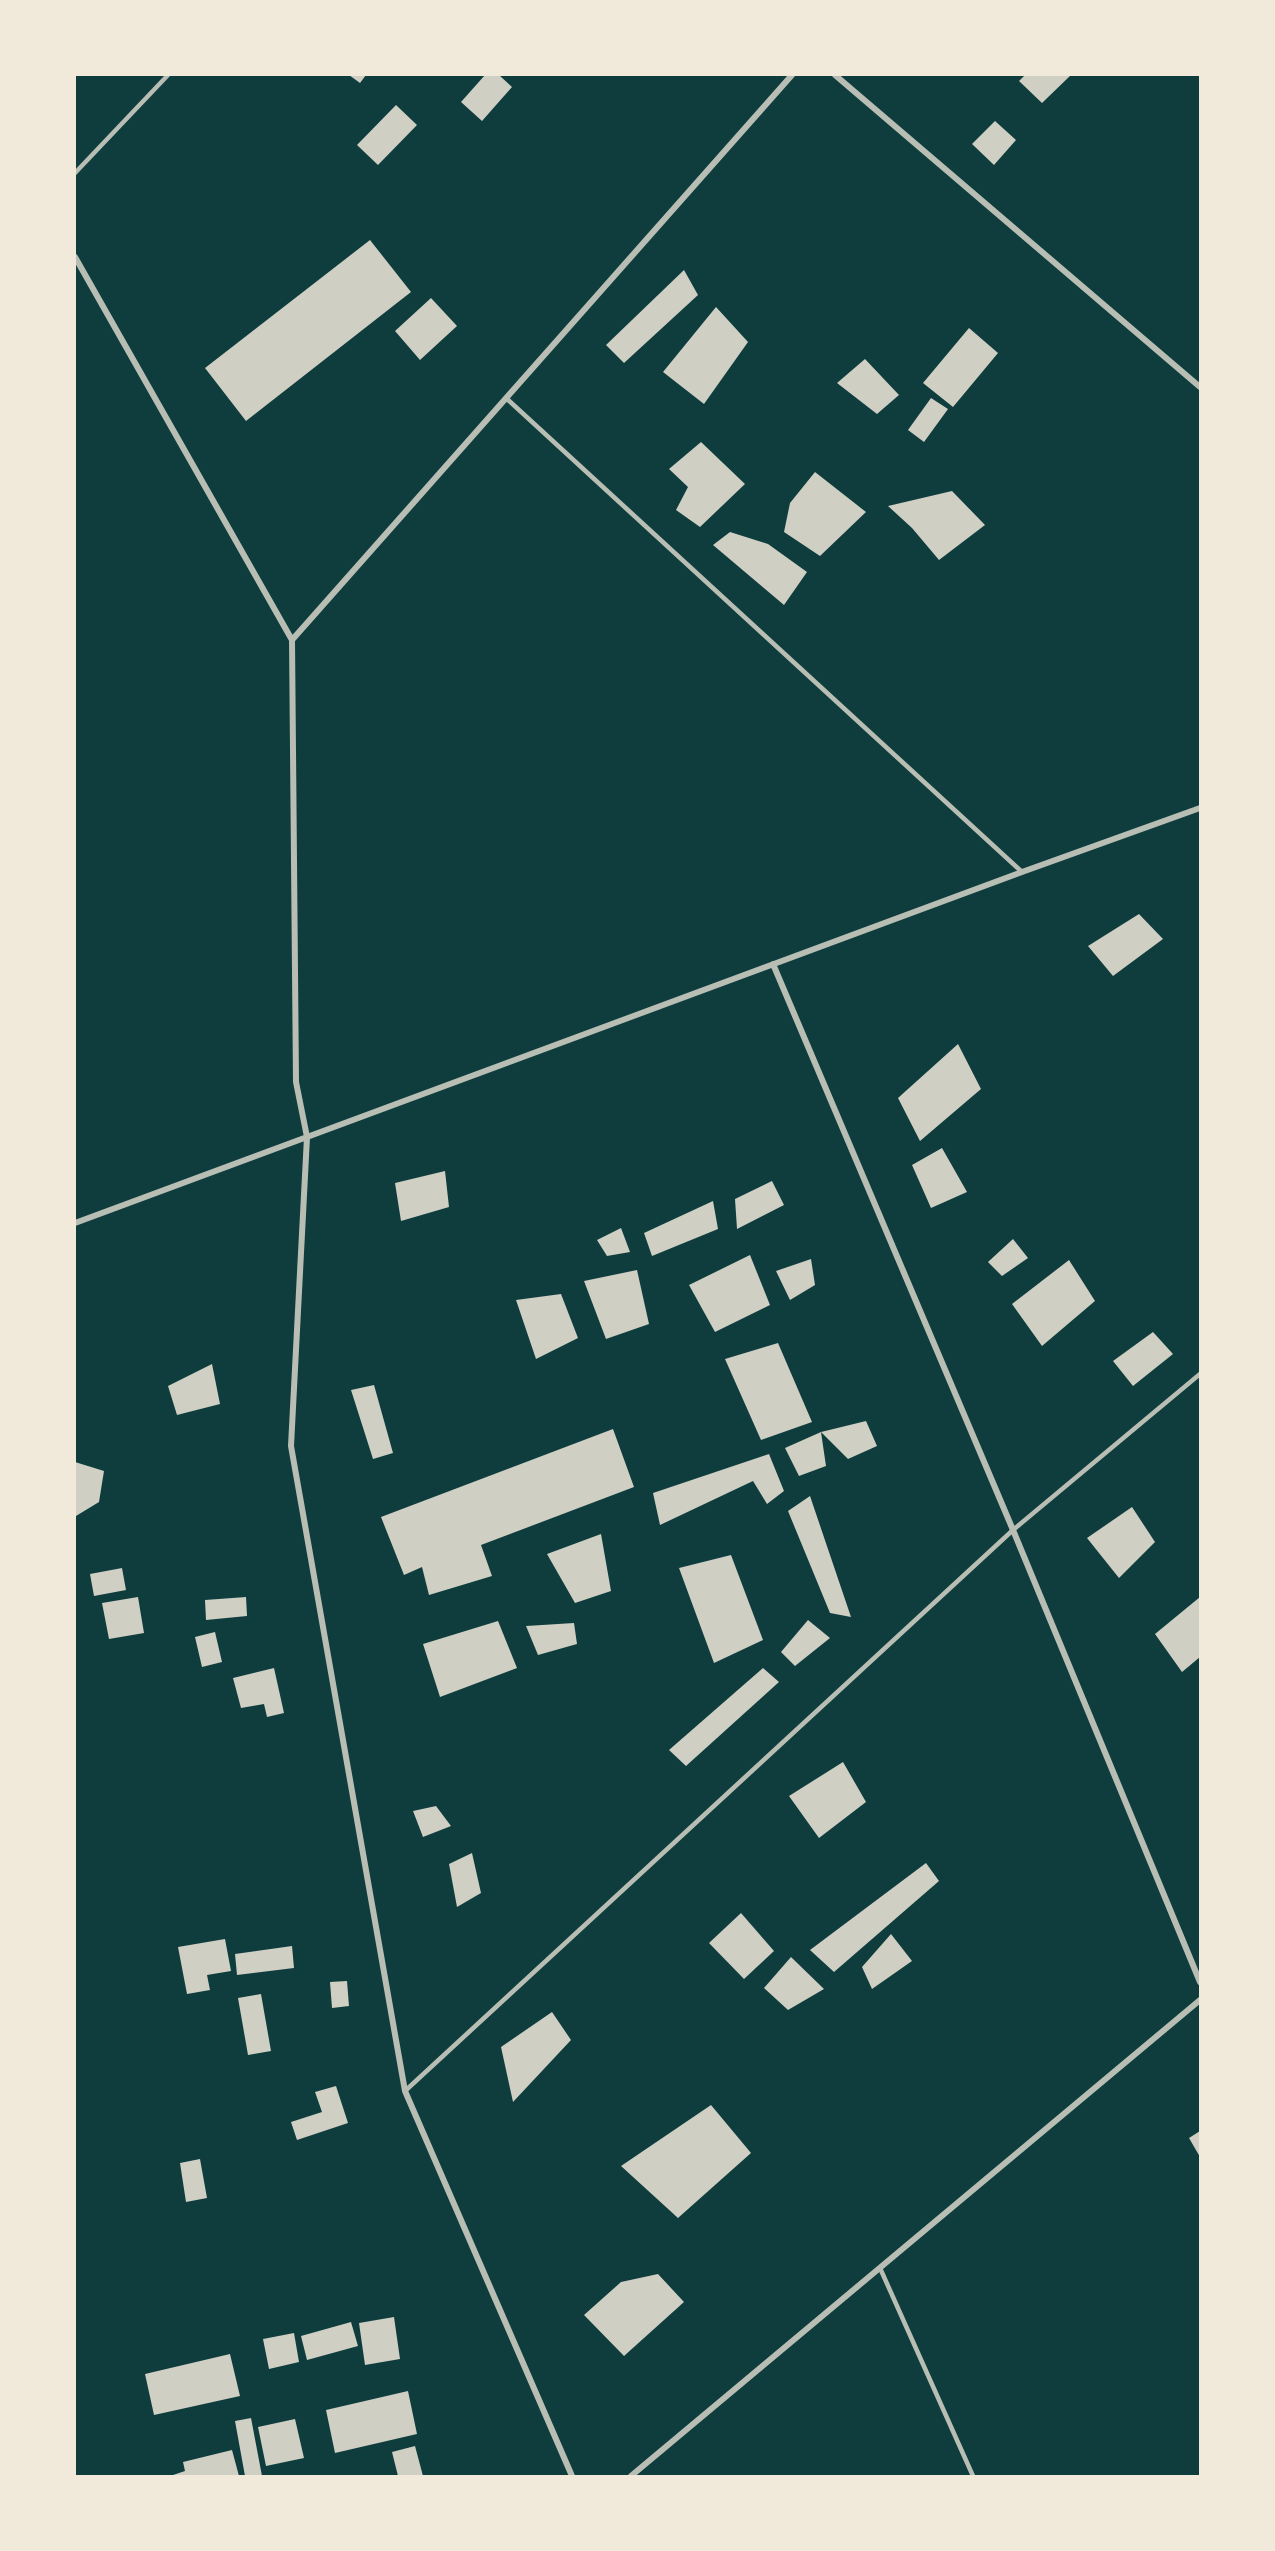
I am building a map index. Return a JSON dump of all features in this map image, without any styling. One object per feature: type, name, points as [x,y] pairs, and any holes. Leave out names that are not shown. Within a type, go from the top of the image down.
[{"type":"street","points":[[292,640],[792,75]]},
{"type":"street","points":[[835,75],[1200,387]]},
{"type":"street","points":[[75,257],[292,640],[296,1082],[307,1137],[291,1446],[405,2091],[572,2476]]},
{"type":"street","points":[[75,1223],[1200,808]]},
{"type":"street","points":[[773,964],[1013,1530],[1200,1982]]},
{"type":"street","points":[[631,2476],[1200,2000]]},
{"type":"lane","points":[[75,173],[168,75]]},
{"type":"lane","points":[[506,398],[1023,872]]},
{"type":"lane","points":[[405,2091],[1013,1530],[1200,1374]]},
{"type":"lane","points":[[880,2268],[974,2476]]},
{"type":"building","points":[[349,75],[366,75],[360,83]]},
{"type":"building","points":[[485,75],[499,75],[512,87],[482,121],[461,102]]},
{"type":"building","points":[[1025,75],[1071,75],[1042,103],[1019,81]]},
{"type":"building","points":[[396,105],[417,125],[378,165],[357,145]]},
{"type":"building","points":[[995,121],[1016,140],[994,165],[972,144]]},
{"type":"building","points":[[370,240],[411,292],[246,421],[205,368]]},
{"type":"building","points":[[684,270],[698,295],[624,363],[606,345]]},
{"type":"building","points":[[431,298],[457,326],[420,360],[395,331]]},
{"type":"building","points":[[716,307],[748,342],[704,404],[663,372]]},
{"type":"building","points":[[969,328],[998,353],[953,407],[923,383]]},
{"type":"building","points":[[865,359],[899,395],[877,414],[837,383]]},
{"type":"building","points":[[931,398],[948,409],[924,442],[908,430]]},
{"type":"building","points":[[701,442],[745,484],[700,527],[676,510],[688,487],[669,469]]},
{"type":"building","points":[[815,472],[866,512],[820,556],[784,532],[790,503]]},
{"type":"building","points":[[952,491],[985,525],[939,560],[912,528],[888,506]]},
{"type":"building","points":[[730,532],[768,544],[807,572],[784,605],[713,545]]},
{"type":"building","points":[[1139,914],[1163,939],[1113,976],[1088,946]]},
{"type":"building","points":[[958,1044],[981,1089],[920,1141],[898,1098]]},
{"type":"building","points":[[942,1148],[967,1192],[931,1208],[912,1165]]},
{"type":"building","points":[[445,1171],[449,1207],[401,1221],[395,1183]]},
{"type":"building","points":[[772,1181],[784,1205],[737,1229],[735,1199]]},
{"type":"building","points":[[713,1201],[718,1229],[652,1256],[644,1233]]},
{"type":"building","points":[[621,1228],[630,1252],[607,1256],[597,1240]]},
{"type":"building","points":[[1013,1239],[1028,1258],[1002,1276],[988,1262]]},
{"type":"building","points":[[750,1255],[770,1305],[715,1332],[689,1285]]},
{"type":"building","points":[[811,1259],[815,1285],[790,1300],[776,1271]]},
{"type":"building","points":[[1069,1260],[1095,1301],[1042,1346],[1012,1304]]},
{"type":"building","points":[[637,1270],[649,1324],[606,1339],[584,1281]]},
{"type":"building","points":[[561,1294],[578,1338],[536,1359],[516,1300]]},
{"type":"building","points":[[1153,1332],[1173,1354],[1133,1386],[1113,1361]]},
{"type":"building","points":[[778,1343],[812,1422],[761,1440],[725,1359]]},
{"type":"building","points":[[212,1364],[220,1404],[177,1415],[168,1386]]},
{"type":"building","points":[[374,1385],[393,1453],[373,1459],[351,1390]]},
{"type":"building","points":[[866,1421],[877,1446],[848,1459],[821,1432]]},
{"type":"building","points":[[613,1429],[634,1487],[481,1545],[492,1576],[429,1595],[422,1567],[404,1575],[381,1517]]},
{"type":"building","points":[[821,1432],[826,1466],[799,1476],[785,1448]]},
{"type":"building","points":[[769,1454],[784,1491],[767,1504],[753,1481],[660,1525],[653,1493]]},
{"type":"building","points":[[75,1462],[104,1471],[99,1502],[76,1516]]},
{"type":"building","points":[[810,1496],[851,1617],[830,1613],[788,1511]]},
{"type":"building","points":[[1132,1507],[1155,1542],[1119,1578],[1087,1538]]},
{"type":"building","points":[[601,1534],[611,1591],[575,1603],[547,1554]]},
{"type":"building","points":[[731,1555],[763,1640],[714,1663],[679,1568]]},
{"type":"building","points":[[122,1568],[126,1590],[94,1596],[90,1574]]},
{"type":"building","points":[[138,1597],[144,1633],[109,1639],[102,1603]]},
{"type":"building","points":[[246,1597],[247,1616],[206,1620],[205,1600]]},
{"type":"building","points":[[1200,1597],[1200,1657],[1182,1672],[1155,1634]]},
{"type":"building","points":[[808,1620],[830,1638],[795,1666],[781,1652]]},
{"type":"building","points":[[498,1621],[517,1668],[440,1697],[423,1644]]},
{"type":"building","points":[[574,1623],[577,1644],[538,1655],[526,1626]]},
{"type":"building","points":[[215,1632],[222,1662],[202,1667],[195,1637]]},
{"type":"building","points":[[274,1668],[284,1713],[267,1717],[264,1704],[241,1708],[233,1678]]},
{"type":"building","points":[[763,1668],[779,1682],[686,1766],[669,1750]]},
{"type":"building","points":[[843,1762],[866,1802],[819,1838],[789,1796]]},
{"type":"building","points":[[436,1806],[451,1826],[423,1837],[413,1811]]},
{"type":"building","points":[[472,1853],[481,1893],[457,1907],[449,1864]]},
{"type":"building","points":[[926,1863],[939,1881],[834,1972],[810,1950]]},
{"type":"building","points":[[741,1913],[774,1951],[744,1979],[709,1943]]},
{"type":"building","points":[[891,1934],[912,1961],[872,1989],[862,1967]]},
{"type":"building","points":[[225,1939],[231,1971],[207,1975],[210,1990],[187,1994],[178,1947]]},
{"type":"building","points":[[292,1946],[294,1968],[237,1975],[235,1954]]},
{"type":"building","points":[[791,1957],[824,1989],[788,2010],[764,1988]]},
{"type":"building","points":[[347,1981],[349,2006],[332,2008],[330,1982]]},
{"type":"building","points":[[261,1994],[271,2051],[248,2055],[238,1998]]},
{"type":"building","points":[[552,2012],[571,2040],[513,2102],[501,2047]]},
{"type":"building","points":[[336,2086],[348,2123],[297,2140],[291,2122],[322,2112],[315,2092]]},
{"type":"building","points":[[711,2105],[751,2153],[678,2218],[621,2166]]},
{"type":"building","points":[[1200,2131],[1200,2157],[1189,2138]]},
{"type":"building","points":[[200,2159],[207,2198],[186,2202],[180,2163]]},
{"type":"building","points":[[658,2274],[684,2302],[624,2356],[584,2315],[621,2282]]},
{"type":"building","points":[[394,2317],[400,2359],[365,2365],[359,2323]]},
{"type":"building","points":[[351,2322],[358,2346],[307,2360],[301,2336]]},
{"type":"building","points":[[294,2333],[299,2362],[269,2369],[263,2339]]},
{"type":"building","points":[[230,2354],[240,2396],[154,2415],[145,2374]]},
{"type":"building","points":[[408,2391],[417,2434],[335,2453],[326,2410]]},
{"type":"building","points":[[251,2418],[262,2476],[245,2476],[235,2421]]},
{"type":"building","points":[[295,2419],[304,2458],[266,2466],[258,2427]]},
{"type":"building","points":[[415,2446],[423,2476],[398,2476],[392,2452]]},
{"type":"building","points":[[232,2450],[239,2476],[170,2476],[185,2471],[183,2462]]}]
